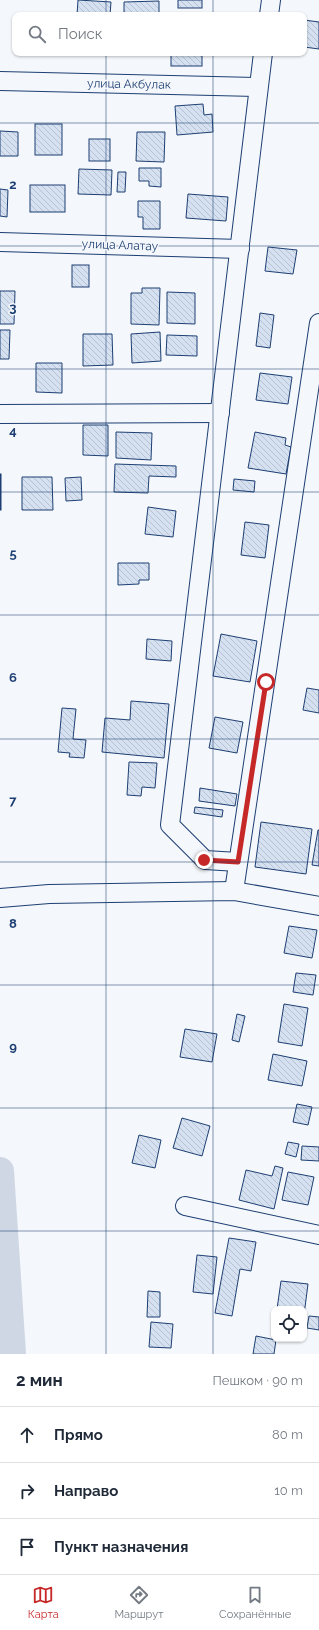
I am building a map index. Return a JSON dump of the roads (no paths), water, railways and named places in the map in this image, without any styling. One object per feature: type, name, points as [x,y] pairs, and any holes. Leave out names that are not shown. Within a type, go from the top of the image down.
[{"type":"street","points":[[269,12],[271,0]]},
{"type":"street","points":[[238,862],[204,860],[170,825],[263,56]]},
{"type":"street","name":"улица Акбулак","points":[[0,81],[258,87]]},
{"type":"street","name":"улица Алатау","points":[[0,242],[240,249]]},
{"type":"street","points":[[234,891],[319,323]]},
{"type":"street","points":[[0,414],[220,413]]},
{"type":"street","points":[[0,898],[49,894],[234,891],[319,906]]},
{"type":"street","points":[[185,1206],[319,1235]]},
{"type":"waterway","points":[[0,1171],[12,1354]]}]
